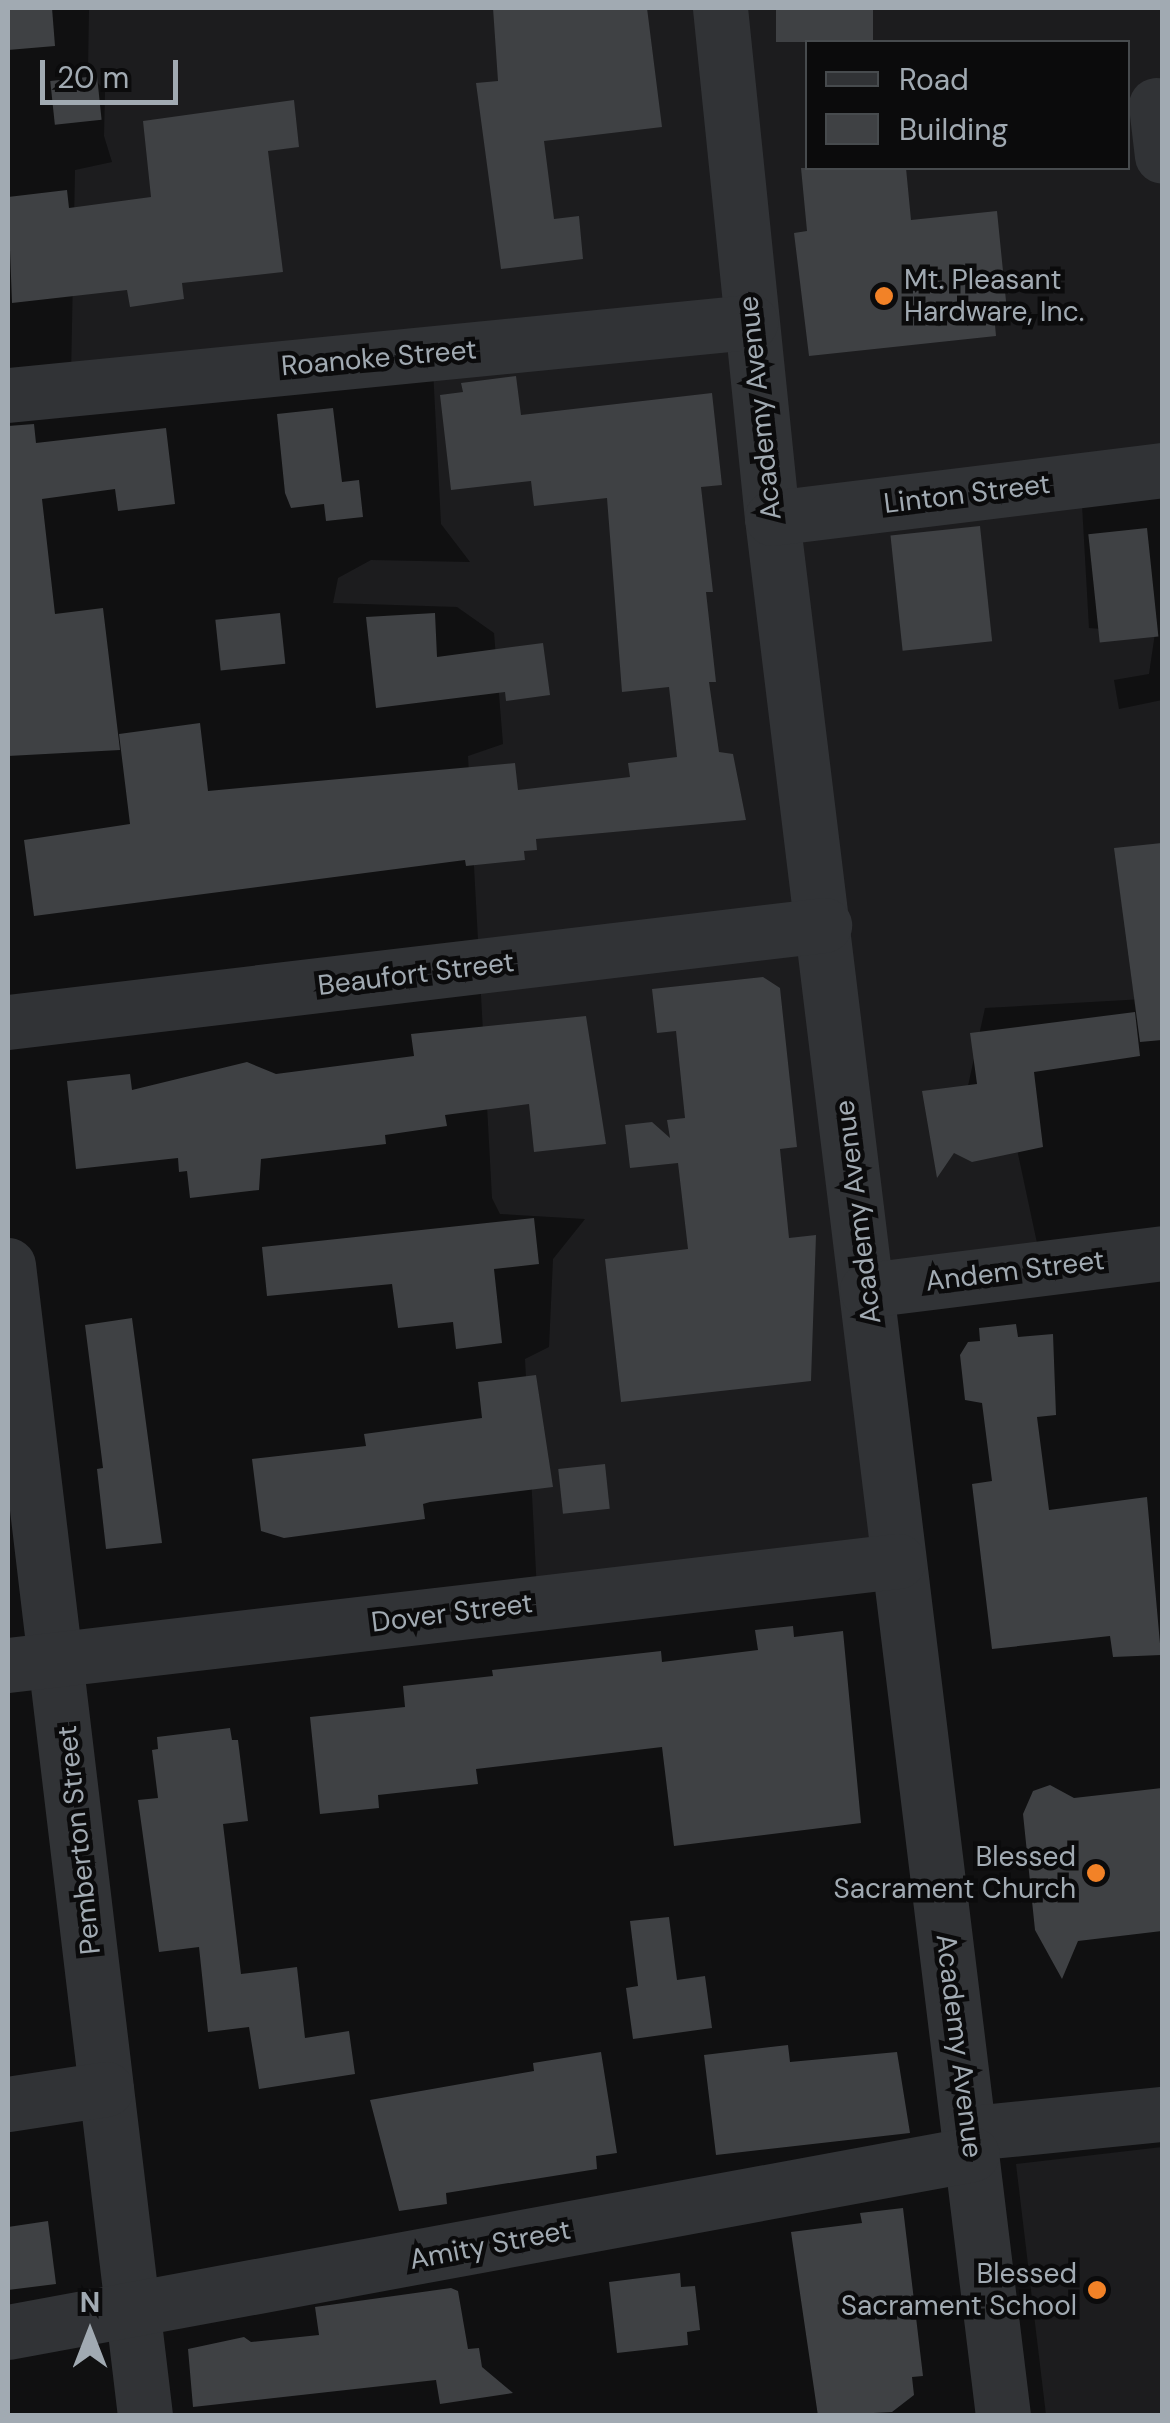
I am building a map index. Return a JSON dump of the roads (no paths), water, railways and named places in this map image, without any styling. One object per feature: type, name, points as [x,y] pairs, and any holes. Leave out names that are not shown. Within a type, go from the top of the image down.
[{"type":"street","name":"Academy Avenue","points":[[720,8],[772,518],[1003,2416]]},
{"type":"street","name":"Roanoke Street","points":[[8,395],[750,322]]},
{"type":"street","name":"Linton Street","points":[[772,518],[1162,470]]},
{"type":"street","name":"Beaufort Street","points":[[8,1022],[824,926]]},
{"type":"street","name":"Andem Street","points":[[867,1290],[1162,1253]]},
{"type":"street","name":"Pemberton Street","points":[[8,1264],[33,1662],[106,2090],[144,2416]]},
{"type":"street","name":"Dover Street","points":[[33,1662],[898,1561]]},
{"type":"street","points":[[8,2104],[106,2090]]},
{"type":"street","name":"Amity Street","points":[[8,2332],[132,2312],[971,2144],[1162,2114]]},
{"type":"place","name":"Mt. Pleasant Hardware, Inc.","points":[[884,296]]},
{"type":"place","name":"Blessed Sacrament Church","points":[[1096,1873]]},
{"type":"place","name":"Blessed Sacrament School","points":[[1097,2290]]}]
